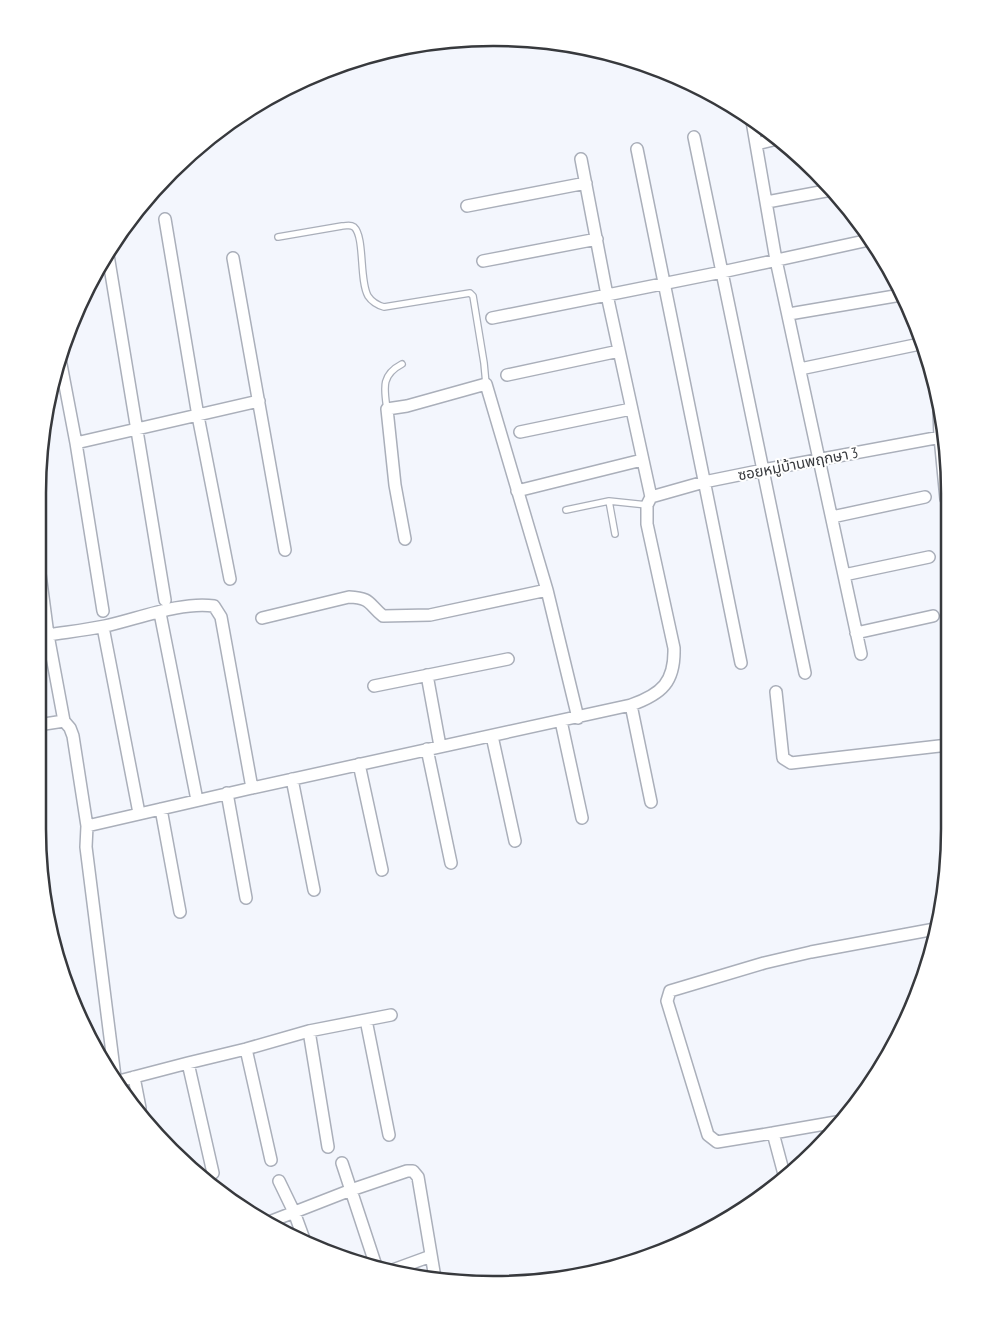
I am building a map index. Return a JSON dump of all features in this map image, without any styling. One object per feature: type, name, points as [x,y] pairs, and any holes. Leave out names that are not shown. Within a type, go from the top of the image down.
[{"type":"street","points":[[754,130],[776,260],[860,654]]},
{"type":"street","points":[[694,137],[805,673]]},
{"type":"street","points":[[756,144],[769,141]]},
{"type":"street","points":[[637,149],[741,663]]},
{"type":"street","points":[[87,826],[440,746],[631,706],[642,702],[664,687],[671,677],[674,663],[674,648],[647,524],[649,501],[642,460],[618,351],[581,159]]},
{"type":"street","points":[[467,206],[586,183]]},
{"type":"street","points":[[766,202],[823,191]]},
{"type":"street","points":[[165,219],[198,416],[230,578]]},
{"type":"street","points":[[483,261],[597,238]]},
{"type":"street","points":[[492,318],[665,284],[862,241]]},
{"type":"street","points":[[233,258],[285,550]]},
{"type":"street","points":[[110,264],[165,600]]},
{"type":"street","points":[[789,314],[895,296]]},
{"type":"street","points":[[800,369],[915,345]]},
{"type":"street","points":[[506,375],[618,351]]},
{"type":"street","points":[[63,373],[103,611]]},
{"type":"street","points":[[404,539],[397,502],[387,409],[407,406],[486,384],[547,590],[578,718]]},
{"type":"street","points":[[76,443],[259,401]]},
{"type":"street","points":[[520,432],[631,408]]},
{"type":"street","name":"ซอยหมู่บ้านพฤกษา 3","points":[[649,501],[704,482],[937,438]]},
{"type":"street","points":[[517,491],[642,460]]},
{"type":"street","points":[[832,517],[925,497]]},
{"type":"street","points":[[844,575],[929,557]]},
{"type":"street","points":[[262,618],[349,597],[362,598],[372,604],[383,616],[430,615],[547,590]]},
{"type":"street","points":[[48,635],[103,626],[204,605],[214,606],[221,616],[252,788]]},
{"type":"street","points":[[160,613],[197,800]]},
{"type":"street","points":[[856,632],[933,616]]},
{"type":"street","points":[[46,620],[64,721],[70,728],[73,736],[87,826],[86,847],[113,1063]]},
{"type":"street","points":[[103,626],[139,813]]},
{"type":"street","points":[[374,686],[508,659]]},
{"type":"street","points":[[427,675],[440,746]]},
{"type":"street","points":[[776,692],[781,750],[783,758],[791,763],[941,747]]},
{"type":"street","points":[[631,706],[651,802]]},
{"type":"street","points":[[46,723],[64,721]]},
{"type":"street","points":[[562,721],[582,818]]},
{"type":"street","points":[[492,736],[515,841]]},
{"type":"street","points":[[427,749],[451,863]]},
{"type":"street","points":[[359,764],[382,870]]},
{"type":"street","points":[[292,779],[314,890]]},
{"type":"street","points":[[227,794],[246,898]]},
{"type":"street","points":[[161,809],[180,912]]},
{"type":"street","points":[[830,1123],[717,1142],[708,1135],[667,1001],[667,995],[670,992],[764,963],[811,952],[929,930]]},
{"type":"street","points":[[124,1080],[188,1062],[246,1049],[308,1031],[391,1015]]},
{"type":"street","points":[[366,1020],[389,1135]]},
{"type":"street","points":[[308,1031],[328,1147]]},
{"type":"street","points":[[246,1049],[271,1160]]},
{"type":"street","points":[[188,1062],[213,1173]]},
{"type":"street","points":[[134,1077],[139,1100]]},
{"type":"street","points":[[773,1133],[782,1170]]},
{"type":"street","points":[[342,1163],[374,1260]]},
{"type":"street","points":[[276,1219],[351,1190],[407,1171],[416,1173],[433,1272]]},
{"type":"street","points":[[279,1181],[302,1233]]},
{"type":"street","points":[[403,1266],[431,1256]]},
{"type":"lane","points":[[278,237],[351,225],[355,228],[358,236],[364,284],[368,296],[374,303],[384,307],[470,293],[473,296],[486,384]]},
{"type":"lane","points":[[387,409],[385,388],[388,374],[392,369],[402,364]]},
{"type":"lane","points":[[566,510],[609,501],[649,501]]},
{"type":"lane","points":[[609,501],[615,534]]}]
